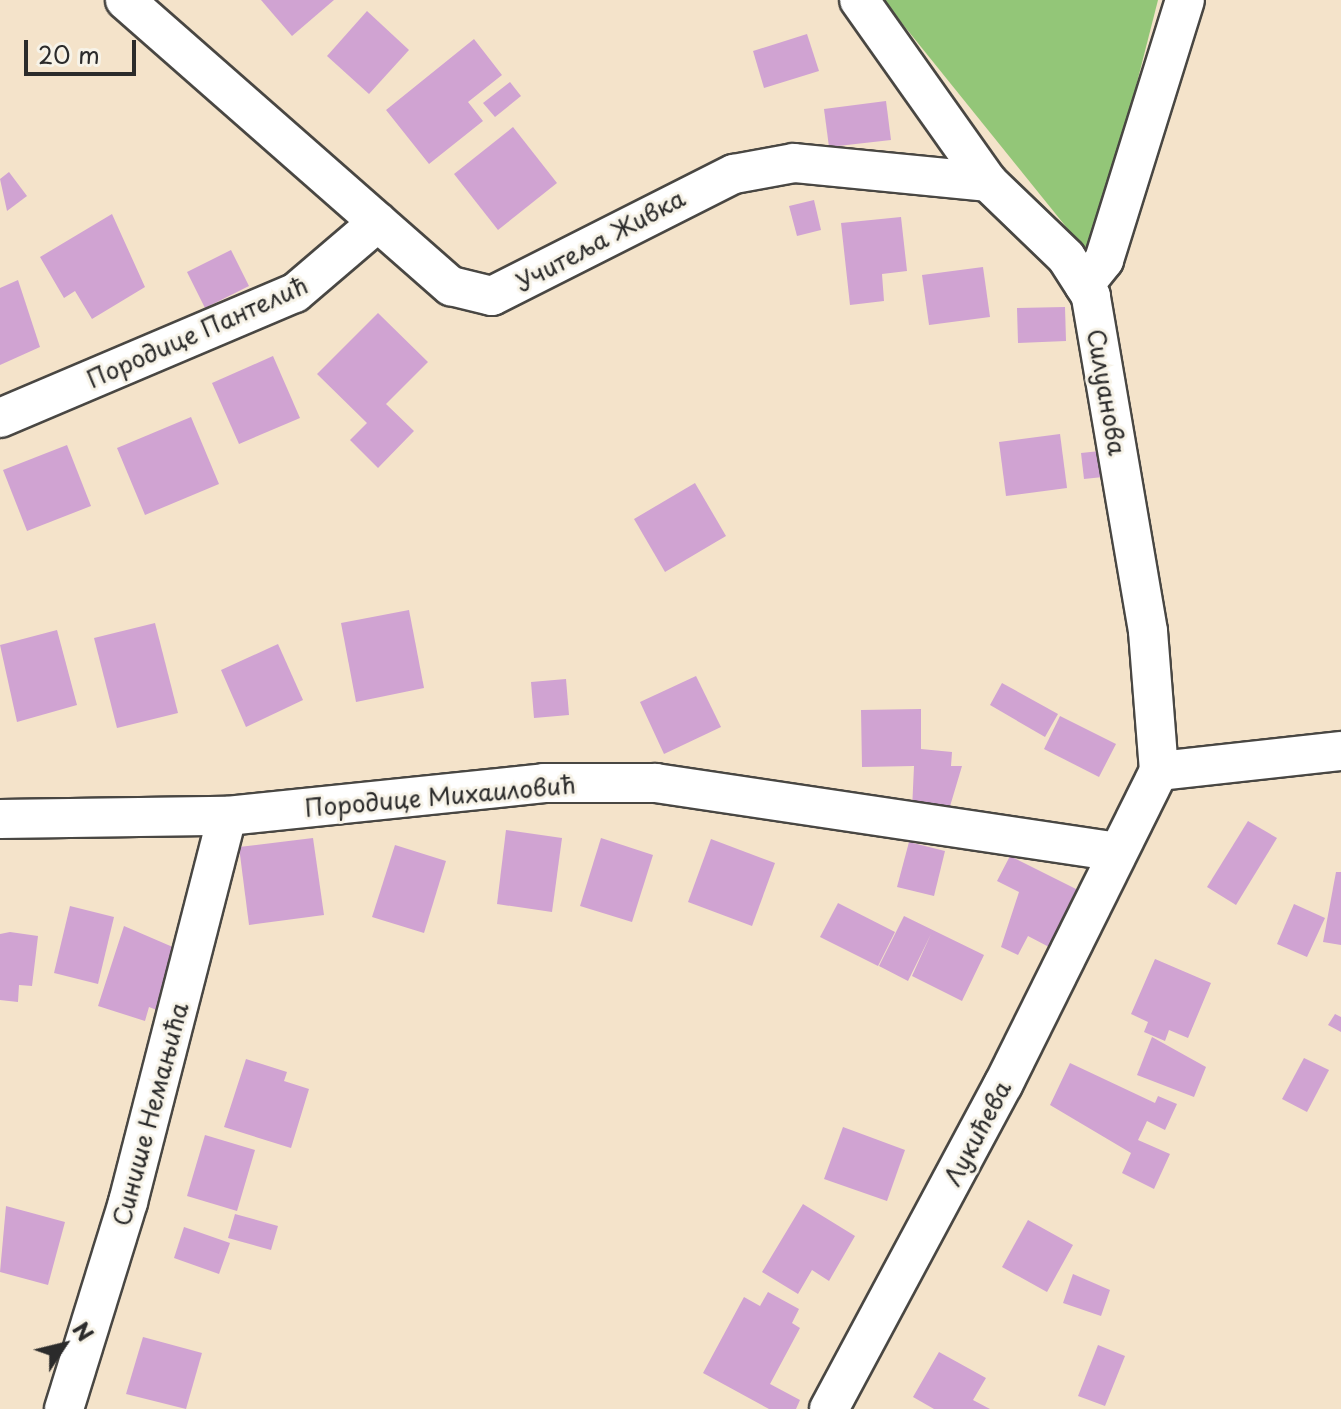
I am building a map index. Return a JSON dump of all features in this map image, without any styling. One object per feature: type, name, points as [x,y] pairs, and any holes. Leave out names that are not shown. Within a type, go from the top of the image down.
[{"type":"street","name":"Учитеља Живка","points":[[125,0],[451,286],[492,296],[734,174],[794,163],[988,182]]},
{"type":"street","points":[[859,0],[988,182],[1084,285],[1104,260],[1185,0]]},
{"type":"street","name":"Породице Пантелић","points":[[0,418],[295,293],[378,222]]},
{"type":"street","name":"Силуанова","points":[[1084,285],[1148,631],[1159,771]]},
{"type":"street","points":[[1116,852],[1159,771],[1341,751]]},
{"type":"street","name":"Породице Михаиловић","points":[[0,819],[227,816],[544,783],[656,783],[1116,852]]},
{"type":"street","name":"Синише Немањића","points":[[64,1409],[128,1202],[227,816]]},
{"type":"street","name":"Лукићева","points":[[829,1409],[1003,1085],[1116,852]]},
{"type":"green space","points":[[884,0],[1158,0],[1092,259],[884,1]]},
{"type":"building","points":[[261,0],[334,0],[292,36]]},
{"type":"building","points":[[367,11],[409,50],[369,94],[327,56]]},
{"type":"building","points":[[807,34],[819,71],[764,88],[753,51]]},
{"type":"building","points":[[474,39],[502,75],[468,102],[483,121],[429,164],[386,110]]},
{"type":"building","points":[[510,82],[521,96],[495,117],[483,103]]},
{"type":"building","points":[[886,101],[891,140],[829,147],[824,109]]},
{"type":"building","points":[[513,127],[557,183],[498,230],[454,174]]},
{"type":"building","points":[[9,172],[27,196],[7,211],[0,179]]},
{"type":"building","points":[[814,200],[821,230],[797,236],[789,206]]},
{"type":"building","points":[[112,214],[145,287],[92,319],[75,291],[64,298],[40,257]]},
{"type":"building","points":[[901,217],[907,271],[882,274],[884,301],[850,305],[841,223]]},
{"type":"building","points":[[231,250],[249,286],[205,308],[187,272]]},
{"type":"building","points":[[983,267],[990,317],[929,325],[922,275]]},
{"type":"building","points":[[18,280],[40,347],[0,365],[0,288]]},
{"type":"building","points":[[1065,307],[1066,341],[1018,343],[1017,308]]},
{"type":"building","points":[[378,313],[428,362],[386,404],[414,431],[378,468],[350,440],[367,423],[317,374]]},
{"type":"building","points":[[273,356],[300,418],[239,444],[212,383]]},
{"type":"building","points":[[191,417],[219,484],[145,515],[117,448]]},
{"type":"building","points":[[1060,434],[1067,488],[1006,496],[999,442]]},
{"type":"building","points":[[67,445],[91,506],[27,531],[3,470]]},
{"type":"building","points":[[1100,451],[1103,477],[1084,479],[1081,453]]},
{"type":"building","points":[[695,483],[726,536],[665,572],[634,519]]},
{"type":"building","points":[[409,610],[424,688],[356,702],[341,623]]},
{"type":"building","points":[[155,623],[178,713],[117,728],[94,638]]},
{"type":"building","points":[[57,630],[77,705],[17,722],[0,645]]},
{"type":"building","points":[[278,644],[303,700],[246,727],[221,670]]},
{"type":"building","points":[[696,676],[721,727],[664,754],[640,702]]},
{"type":"building","points":[[566,679],[569,715],[534,718],[531,682]]},
{"type":"building","points":[[1002,683],[1058,714],[1045,737],[990,705]]},
{"type":"building","points":[[921,709],[921,749],[952,752],[951,766],[962,766],[948,813],[912,810],[914,766],[862,767],[861,710]]},
{"type":"building","points":[[1060,716],[1116,744],[1099,777],[1044,749]]},
{"type":"building","points":[[1248,821],[1277,838],[1236,905],[1207,887]]},
{"type":"building","points":[[506,830],[562,838],[552,912],[497,904]]},
{"type":"building","points":[[313,838],[324,915],[249,925],[239,847]]},
{"type":"building","points":[[601,838],[653,855],[632,922],[580,906]]},
{"type":"building","points":[[711,839],[775,863],[752,926],[688,902]]},
{"type":"building","points":[[909,842],[945,851],[934,896],[897,887]]},
{"type":"building","points":[[395,845],[446,861],[424,933],[372,917]]},
{"type":"building","points":[[1010,856],[1078,890],[1049,947],[1028,936],[1018,955],[1001,947],[1019,892],[997,881]]},
{"type":"building","points":[[1336,872],[1341,872],[1341,945],[1323,942]]},
{"type":"building","points":[[838,903],[895,932],[878,966],[820,937]]},
{"type":"building","points":[[1294,904],[1325,918],[1307,957],[1277,944]]},
{"type":"building","points":[[70,906],[114,917],[98,984],[54,973]]},
{"type":"building","points":[[904,916],[984,955],[962,1001],[912,976],[931,934],[908,981],[879,966]]},
{"type":"building","points":[[124,926],[182,951],[162,1012],[149,1007],[145,1021],[98,1006]]},
{"type":"building","points":[[10,932],[38,936],[32,986],[19,985],[18,1002],[0,1000],[0,934]]},
{"type":"building","points":[[1155,959],[1211,983],[1188,1038],[1169,1030],[1165,1041],[1144,1032],[1148,1022],[1131,1014]]},
{"type":"building","points":[[1335,1014],[1341,1017],[1341,1032],[1328,1025]]},
{"type":"building","points":[[1152,1037],[1206,1067],[1194,1097],[1137,1075]]},
{"type":"building","points":[[1304,1058],[1329,1070],[1307,1112],[1282,1099]]},
{"type":"building","points":[[246,1059],[287,1072],[284,1081],[309,1089],[291,1148],[224,1127]]},
{"type":"building","points":[[1070,1063],[1155,1103],[1158,1096],[1177,1104],[1165,1130],[1147,1121],[1138,1140],[1170,1154],[1154,1189],[1122,1173],[1131,1153],[1050,1105]]},
{"type":"building","points":[[843,1127],[905,1150],[887,1201],[824,1179]]},
{"type":"building","points":[[205,1135],[255,1150],[237,1211],[187,1196]]},
{"type":"building","points":[[803,1204],[855,1236],[829,1281],[812,1270],[798,1294],[762,1272]]},
{"type":"building","points":[[6,1206],[65,1222],[48,1285],[0,1272]]},
{"type":"building","points":[[235,1214],[278,1226],[271,1250],[228,1238]]},
{"type":"building","points":[[1028,1220],[1073,1245],[1047,1292],[1002,1267]]},
{"type":"building","points":[[184,1227],[230,1243],[219,1274],[174,1258]]},
{"type":"building","points":[[1073,1274],[1110,1290],[1101,1316],[1063,1303]]},
{"type":"building","points":[[768,1292],[799,1309],[792,1323],[800,1328],[770,1384],[800,1400],[796,1409],[769,1409],[703,1373],[744,1297],[760,1306]]},
{"type":"building","points":[[143,1337],[202,1353],[186,1409],[126,1394]]},
{"type":"building","points":[[1098,1345],[1125,1356],[1105,1406],[1078,1396]]},
{"type":"building","points":[[939,1352],[986,1378],[973,1400],[990,1409],[934,1409],[913,1397]]}]
